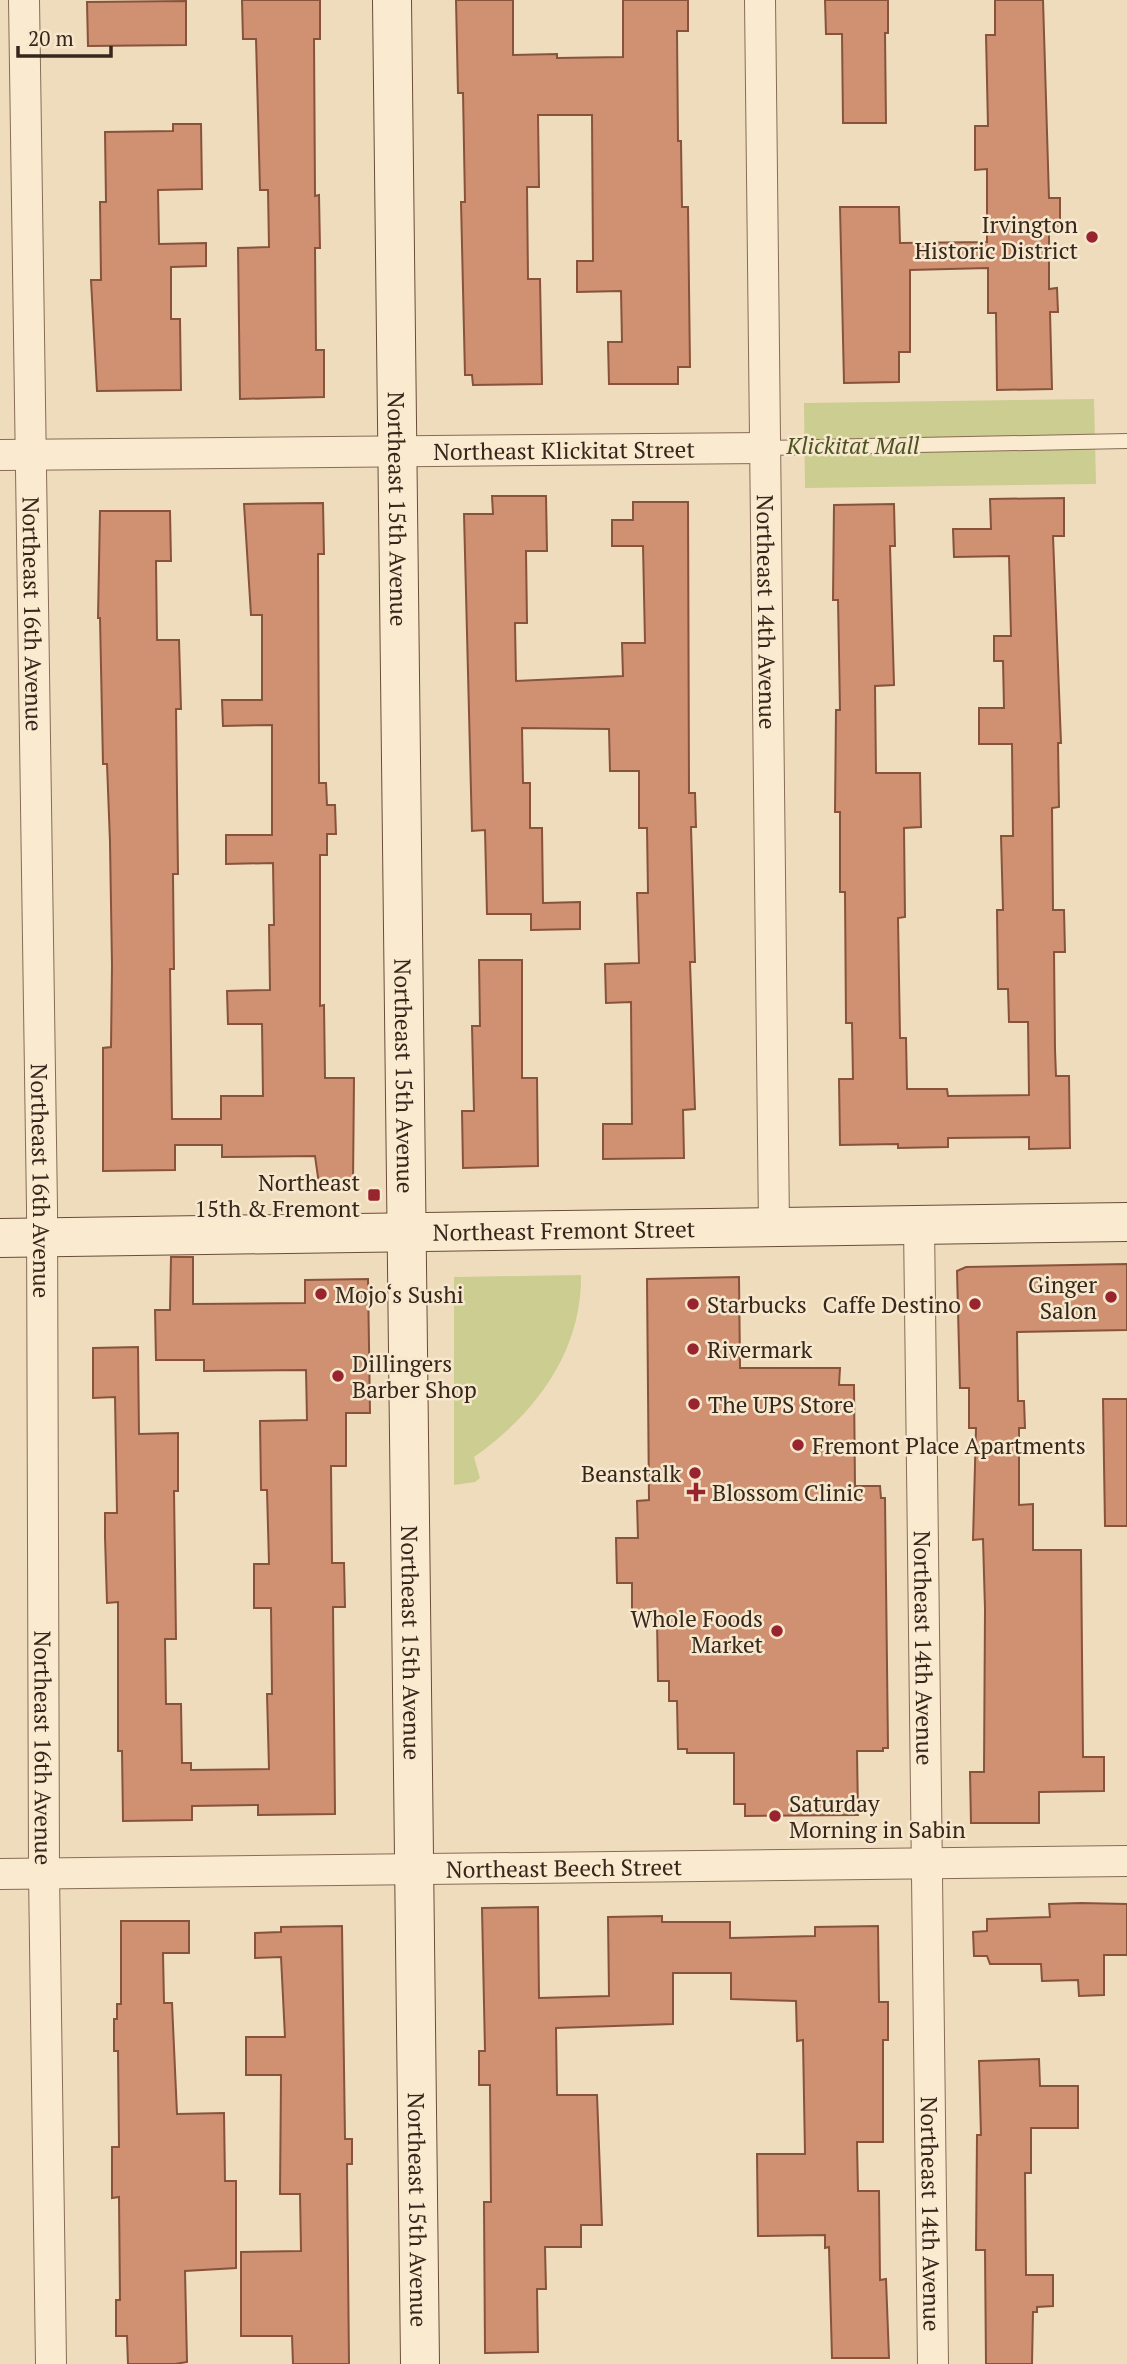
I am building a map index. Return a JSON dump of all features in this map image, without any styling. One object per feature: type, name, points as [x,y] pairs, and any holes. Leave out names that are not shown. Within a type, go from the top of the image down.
[{"type":"street","name":"Northeast 16th Avenue","points":[[24,0],[42,1237],[44,1873],[51,2364]]},
{"type":"street","name":"Northeast 15th Avenue","points":[[392,0],[420,2364]]},
{"type":"street","name":"Northeast 14th Avenue","points":[[760,0],[774,1226]]},
{"type":"street","name":"Northeast Klickitat Street","points":[[0,455],[765,448]]},
{"type":"street","name":"Northeast Fremont Street","points":[[0,1238],[1127,1222]]},
{"type":"street","name":"Northeast 14th Avenue","points":[[919,1224],[933,2364]]},
{"type":"street","name":"Northeast Beech Street","points":[[0,1874],[415,1867],[1127,1861]]},
{"type":"lane","name":"Northeast Klickitat Street","points":[[765,448],[1127,442]]},
{"type":"green space","name":"Klickitat Mall","points":[[1094,399],[1096,484],[805,488],[804,403]]},
{"type":"green space","points":[[581,1275],[573,1330],[551,1379],[517,1421],[474,1457],[480,1478],[475,1482],[454,1485],[454,1277]]},
{"type":"building","points":[[242,0],[320,0],[320,39],[314,39],[315,196],[319,195],[320,248],[315,248],[316,350],[324,350],[324,397],[240,399],[238,248],[269,247],[268,190],[260,190],[256,39],[243,39]]},
{"type":"building","points":[[456,0],[513,0],[513,55],[557,54],[557,58],[623,57],[623,0],[688,0],[688,31],[677,31],[678,141],[681,141],[682,207],[688,207],[690,367],[678,367],[678,384],[609,384],[608,342],[622,342],[621,291],[577,292],[577,261],[593,261],[592,115],[538,115],[539,187],[527,187],[528,279],[540,279],[542,384],[473,385],[472,375],[465,375],[461,202],[465,202],[463,93],[458,93]]},
{"type":"building","points":[[825,0],[888,0],[888,33],[885,33],[886,123],[843,123],[842,34],[826,34]]},
{"type":"building","points":[[995,0],[1043,0],[1049,198],[1060,198],[1060,226],[1049,227],[1049,289],[1057,288],[1058,312],[1050,312],[1052,389],[997,390],[996,313],[988,313],[988,268],[910,270],[910,352],[899,352],[899,382],[844,383],[840,207],[899,207],[900,243],[987,242],[987,169],[975,170],[975,126],[988,126],[986,35],[995,35]]},
{"type":"building","points":[[186,1],[186,45],[88,46],[87,2]]},
{"type":"building","points":[[173,124],[201,124],[202,189],[158,190],[159,244],[206,243],[206,266],[171,267],[171,319],[180,319],[181,390],[97,391],[91,280],[101,280],[100,202],[106,202],[105,132],[173,131]]},
{"type":"building","points":[[492,496],[546,496],[547,551],[526,551],[527,623],[515,623],[516,681],[623,676],[622,643],[645,643],[643,546],[612,546],[612,520],[633,520],[633,502],[688,502],[689,793],[695,793],[696,827],[691,827],[695,962],[690,962],[695,1109],[683,1110],[684,1158],[603,1159],[603,1124],[632,1124],[631,1002],[606,1003],[605,964],[639,963],[637,893],[648,893],[647,828],[639,828],[639,771],[610,771],[609,729],[522,728],[523,783],[530,783],[530,828],[542,828],[543,903],[580,902],[580,929],[531,930],[531,914],[487,914],[485,830],[472,831],[464,514],[493,514]]},
{"type":"building","points":[[1064,498],[1064,536],[1053,536],[1061,743],[1058,743],[1059,807],[1052,808],[1053,910],[1064,910],[1065,952],[1054,952],[1056,1076],[1069,1076],[1070,1148],[1029,1149],[1029,1137],[948,1138],[948,1147],[840,1145],[839,1079],[853,1079],[852,1023],[846,1023],[845,892],[840,892],[840,812],[835,812],[836,710],[840,710],[838,600],[833,600],[834,505],[894,504],[895,546],[890,546],[894,685],[875,686],[876,773],[920,773],[921,827],[904,828],[905,917],[898,918],[900,1038],[906,1038],[907,1089],[947,1089],[948,1096],[1029,1095],[1028,1022],[1009,1022],[1008,989],[998,989],[997,910],[1003,910],[1001,836],[1013,836],[1012,744],[979,744],[979,708],[1004,708],[1003,661],[994,661],[994,636],[1011,636],[1009,556],[954,557],[953,529],[991,529],[990,499]]},
{"type":"building","points":[[323,503],[324,554],[318,554],[319,783],[326,783],[327,805],[335,805],[336,834],[327,834],[327,855],[320,855],[320,1006],[324,1005],[325,1078],[354,1078],[353,1184],[319,1184],[315,1156],[222,1157],[222,1145],[175,1145],[175,1170],[103,1171],[103,1048],[111,1047],[112,966],[107,764],[103,764],[98,618],[100,511],[170,511],[171,561],[156,561],[157,640],[179,640],[181,709],[176,709],[178,874],[173,874],[174,969],[170,969],[172,1119],[221,1119],[221,1096],[263,1096],[262,1024],[228,1024],[227,991],[270,990],[269,925],[274,925],[273,863],[226,864],[226,835],[272,835],[272,725],[223,726],[222,700],[262,700],[262,615],[251,615],[244,504]]},
{"type":"building","points":[[479,960],[522,960],[522,1078],[537,1078],[538,1166],[463,1168],[462,1111],[474,1111],[472,1026],[480,1026]]},
{"type":"building","points":[[171,1257],[193,1257],[193,1304],[305,1303],[305,1280],[368,1279],[370,1413],[346,1413],[346,1466],[331,1466],[332,1563],[344,1563],[345,1607],[333,1607],[335,1814],[258,1815],[258,1805],[192,1806],[192,1820],[123,1821],[122,1751],[118,1751],[118,1602],[107,1603],[105,1537],[105,1513],[117,1513],[115,1397],[93,1398],[93,1348],[138,1347],[139,1434],[178,1433],[178,1491],[174,1491],[176,1639],[165,1639],[166,1704],[181,1704],[182,1763],[191,1763],[191,1770],[269,1769],[267,1694],[272,1694],[271,1608],[254,1608],[254,1564],[269,1564],[267,1490],[261,1490],[260,1421],[307,1420],[306,1370],[204,1371],[204,1360],[156,1360],[155,1310],[170,1310]]},
{"type":"building","points":[[1127,1264],[1127,1330],[1017,1332],[1018,1401],[1024,1401],[1025,1428],[1019,1428],[1019,1505],[1033,1504],[1033,1550],[1081,1550],[1083,1757],[1104,1757],[1104,1791],[1039,1792],[1039,1823],[971,1823],[970,1772],[984,1772],[985,1609],[983,1539],[973,1540],[976,1428],[969,1428],[969,1388],[960,1388],[957,1271],[966,1267]]},
{"type":"building","points":[[739,1277],[740,1368],[840,1368],[839,1385],[854,1385],[855,1486],[880,1486],[881,1498],[885,1498],[888,1748],[883,1748],[883,1751],[857,1751],[858,1815],[745,1816],[745,1804],[734,1804],[734,1753],[687,1753],[687,1749],[678,1749],[677,1701],[669,1701],[669,1681],[658,1681],[657,1619],[647,1619],[647,1614],[632,1615],[632,1583],[617,1583],[616,1538],[638,1538],[637,1501],[649,1500],[647,1279]]},
{"type":"building","points":[[1103,1399],[1127,1399],[1127,1526],[1105,1526]]},
{"type":"building","points":[[1049,1904],[1127,1904],[1127,1955],[1104,1955],[1104,1995],[1079,1996],[1078,1980],[1042,1981],[1041,1964],[990,1964],[987,1956],[974,1956],[973,1932],[987,1931],[987,1919],[1050,1917]]},
{"type":"building","points":[[538,1907],[539,1998],[609,1996],[608,1917],[662,1916],[662,1922],[730,1922],[730,1938],[815,1936],[815,1927],[878,1926],[879,2002],[888,2002],[888,2040],[883,2040],[883,2142],[857,2142],[858,2191],[879,2191],[880,2280],[886,2279],[889,2358],[832,2358],[829,2247],[825,2248],[825,2235],[758,2236],[757,2154],[805,2154],[803,2040],[797,2041],[796,2001],[731,1999],[731,1973],[673,1973],[673,2024],[556,2028],[557,2095],[597,2095],[602,2225],[581,2225],[581,2247],[545,2247],[546,2289],[537,2289],[538,2352],[485,2353],[484,2202],[491,2202],[490,2085],[479,2085],[479,2051],[485,2051],[482,1908]]},
{"type":"building","points":[[121,1921],[189,1921],[189,1953],[163,1953],[164,2003],[172,2003],[177,2114],[224,2113],[225,2181],[236,2181],[236,2268],[185,2271],[187,2362],[175,2364],[128,2364],[127,2336],[116,2336],[116,2300],[120,2300],[119,2197],[112,2198],[112,2147],[119,2147],[118,2051],[114,2051],[114,2019],[117,2019],[117,2004],[121,2004]]},
{"type":"building","points":[[342,1926],[345,2139],[352,2139],[352,2164],[347,2164],[349,2364],[293,2364],[292,2336],[241,2336],[241,2252],[301,2251],[300,2194],[280,2194],[281,2075],[246,2075],[246,2037],[285,2037],[281,1957],[255,1958],[255,1933],[281,1932],[281,1927]]},
{"type":"building","points":[[1039,2059],[1040,2086],[1078,2086],[1078,2128],[1031,2128],[1031,2173],[1025,2173],[1026,2275],[1053,2275],[1053,2306],[1037,2307],[1037,2312],[1033,2312],[1032,2364],[986,2364],[985,2250],[976,2250],[977,2135],[981,2135],[979,2061]]},
{"type":"place","name":"Irvington Historic District","points":[[1092,237]]},
{"type":"place","name":"Northeast 15th & Fremont","points":[[374,1195]]},
{"type":"place","name":"Mojo‘s Sushi","points":[[321,1294]]},
{"type":"place","name":"Ginger Salon","points":[[1111,1297]]},
{"type":"place","name":"Starbucks","points":[[693,1304]]},
{"type":"place","name":"Caffe Destino","points":[[975,1304]]},
{"type":"place","name":"Rivermark","points":[[693,1349]]},
{"type":"place","name":"Dillingers Barber Shop","points":[[338,1376]]},
{"type":"place","name":"The UPS Store","points":[[694,1404]]},
{"type":"place","name":"Fremont Place Apartments","points":[[798,1445]]},
{"type":"place","name":"Beanstalk","points":[[695,1473]]},
{"type":"place","name":"Blossom Clinic","points":[[696,1492]]},
{"type":"place","name":"Whole Foods Market","points":[[777,1631]]},
{"type":"place","name":"Saturday Morning in Sabin","points":[[775,1816]]}]
